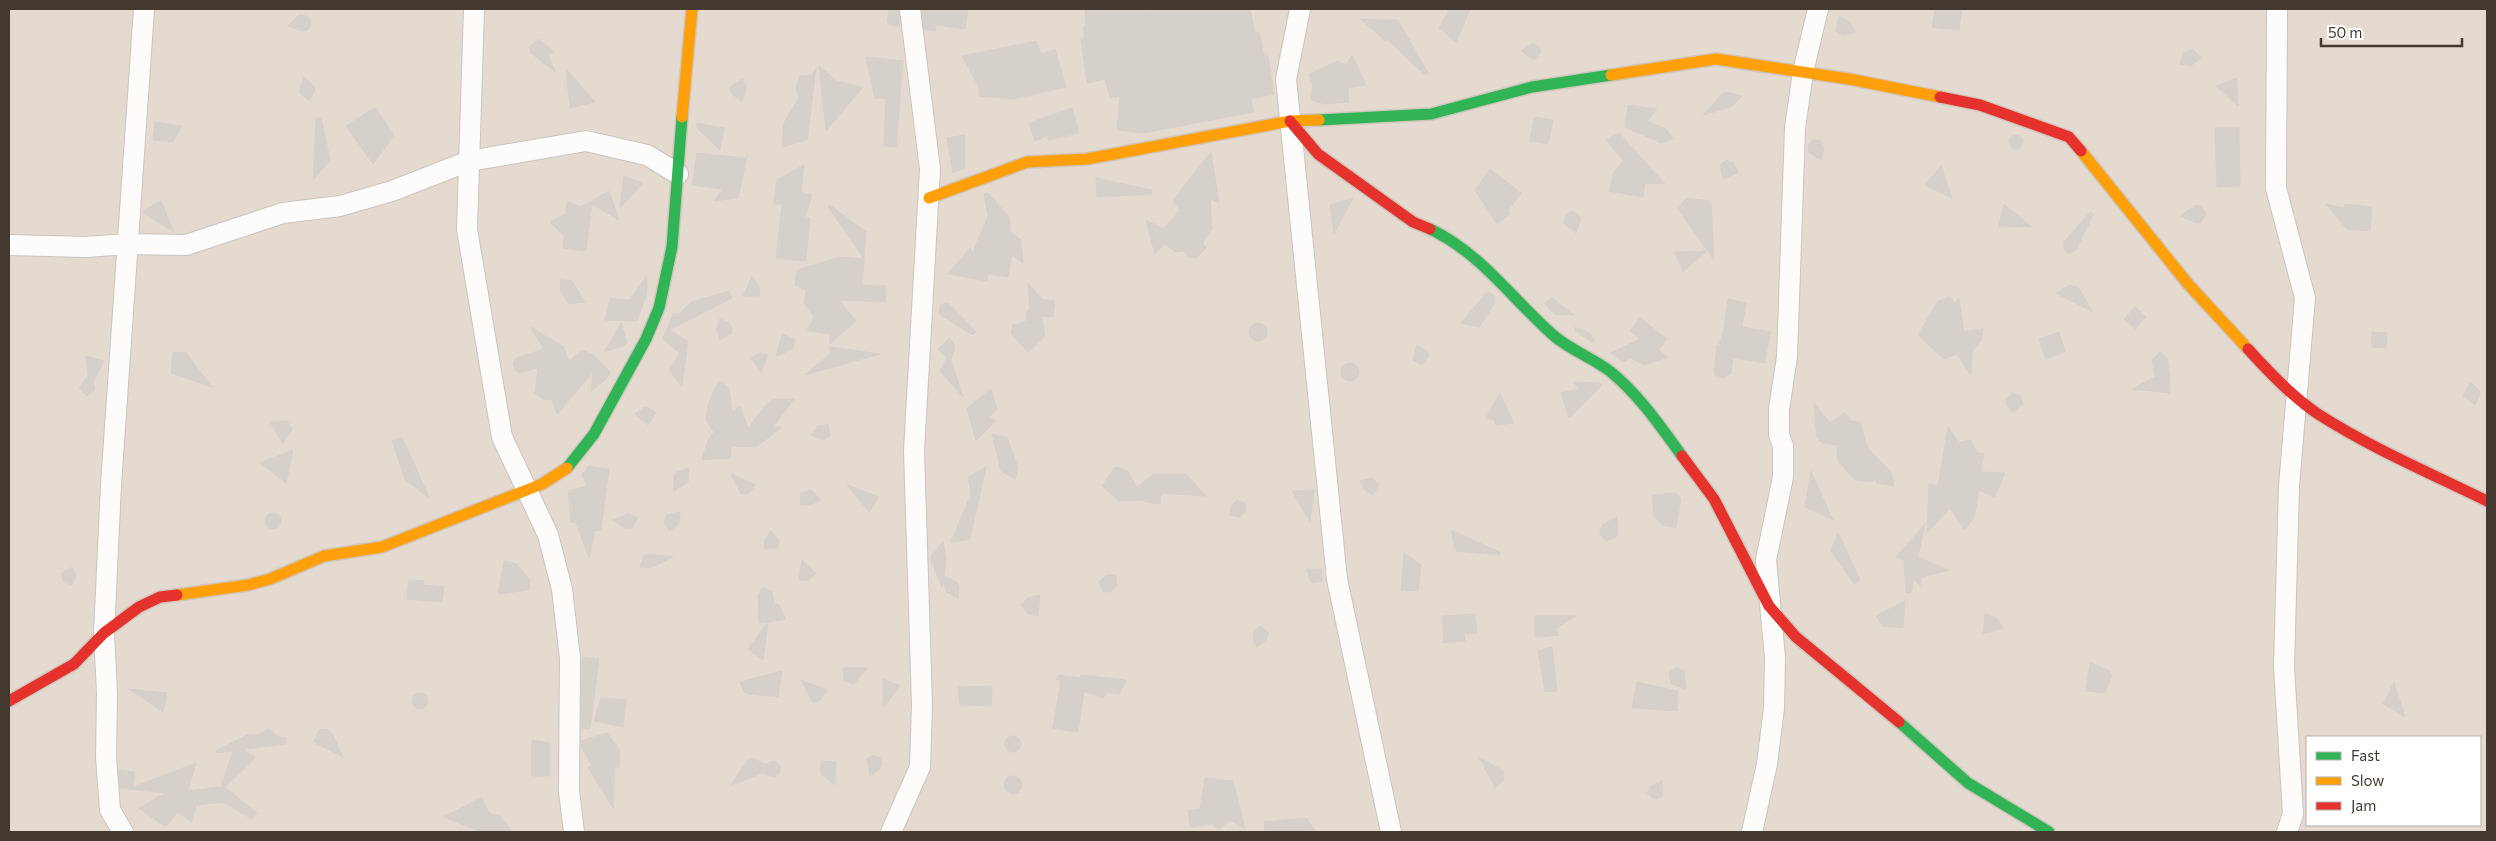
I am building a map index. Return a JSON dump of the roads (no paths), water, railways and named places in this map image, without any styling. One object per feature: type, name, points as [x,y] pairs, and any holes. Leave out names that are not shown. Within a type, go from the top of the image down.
[{"type":"street","points":[[123,832],[110,810],[106,757],[107,693],[104,633],[144,9]]},
{"type":"street","points":[[474,9],[467,229],[502,437],[548,535],[562,589],[570,658],[569,791],[574,832]]},
{"type":"street","points":[[9,701],[74,664],[104,633],[139,607],[160,597],[248,585],[270,579],[324,556],[382,547],[434,529],[526,489],[542,484],[568,467],[594,434],[646,339],[659,308],[672,248],[688,36],[692,9]]},
{"type":"street","points":[[891,832],[920,767],[922,704],[914,451],[930,169],[910,9]]},
{"type":"street","points":[[1300,9],[1286,79],[1337,579],[1391,832]]},
{"type":"street","points":[[1752,832],[1767,764],[1774,708],[1775,658],[1766,560],[1783,477],[1783,446],[1779,435],[1780,408],[1787,357],[1795,128],[1804,72],[1818,9]]},
{"type":"street","points":[[2277,9],[2276,188],[2305,298],[2289,486],[2284,667],[2293,814],[2287,832]]},
{"type":"street","points":[[929,198],[1027,162],[1087,159],[1290,121],[1431,114],[1532,86],[1716,59],[1804,72],[1980,105],[2070,137],[2188,284],[2263,366],[2316,413],[2384,451],[2487,501]]},
{"type":"street","points":[[1290,121],[1318,154],[1413,222],[1451,239],[1495,275],[1554,336],[1611,372],[1651,414],[1714,499],[1770,606],[1796,637],[1915,735],[1968,783],[2048,832]]},
{"type":"street","points":[[9,245],[86,247],[128,244],[186,245],[283,213],[340,206],[392,191],[469,161],[586,141],[647,155],[678,174]]}]
